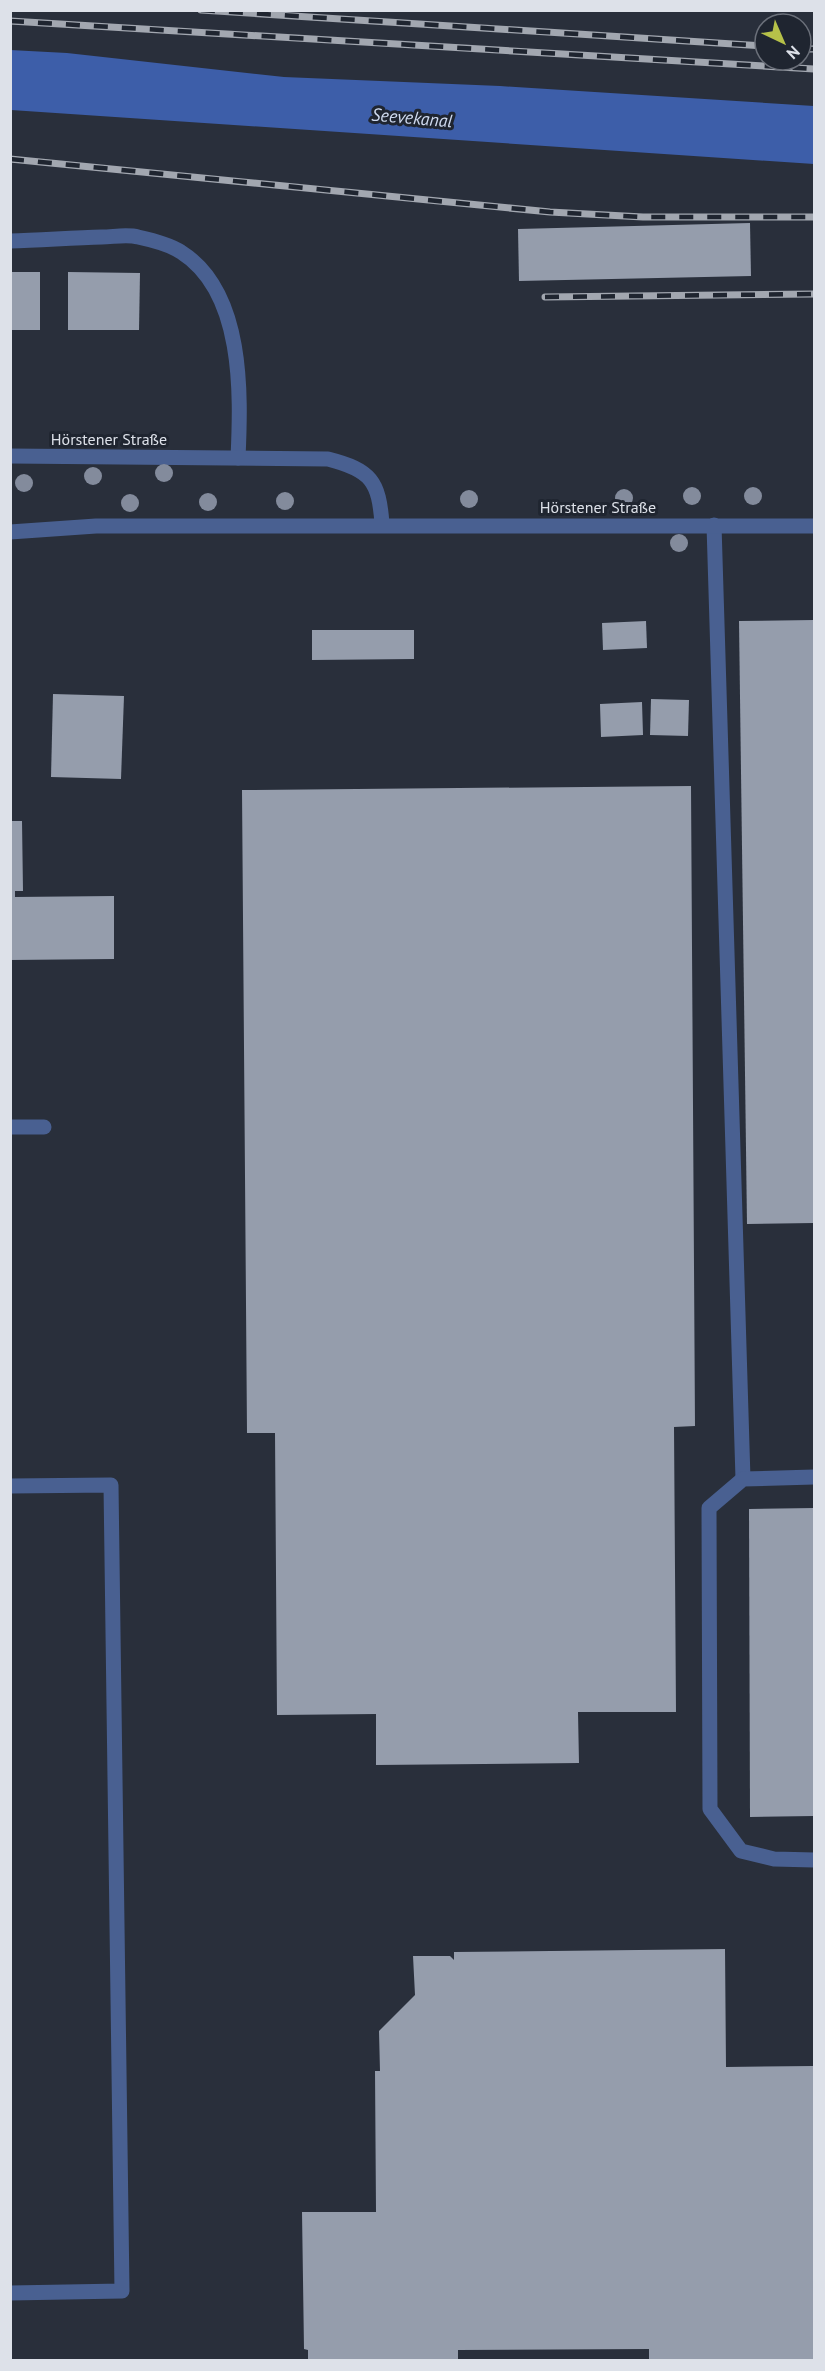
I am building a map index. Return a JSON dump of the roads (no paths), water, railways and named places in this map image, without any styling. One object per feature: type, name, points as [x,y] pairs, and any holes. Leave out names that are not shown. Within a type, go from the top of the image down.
[{"type":"street","points":[[10,241],[136,236],[175,248],[184,254],[209,279],[228,316],[235,349],[241,406],[238,458]]},
{"type":"street","name":"Hörstener Straße","points":[[10,456],[328,459],[364,472],[380,499],[382,524]]},
{"type":"street","name":"Hörstener Straße","points":[[10,532],[96,526],[382,524],[814,526]]},
{"type":"street","points":[[714,525],[743,1479]]},
{"type":"street","points":[[10,1127],[44,1127]]},
{"type":"street","points":[[814,1476],[743,1479],[709,1508],[710,1809],[741,1851],[774,1859],[814,1860]]},
{"type":"street","points":[[10,1486],[111,1485],[122,2291],[10,2293]]},
{"type":"water","name":"Seevekanal","points":[[10,50],[67,53],[284,77],[500,86],[814,106],[814,164],[11,110]]},
{"type":"railway","points":[[201,10],[753,45]]},
{"type":"railway","points":[[10,21],[814,69]]},
{"type":"railway","points":[[10,159],[550,212],[643,217],[814,217]]},
{"type":"railway","points":[[545,297],[814,294]]}]
